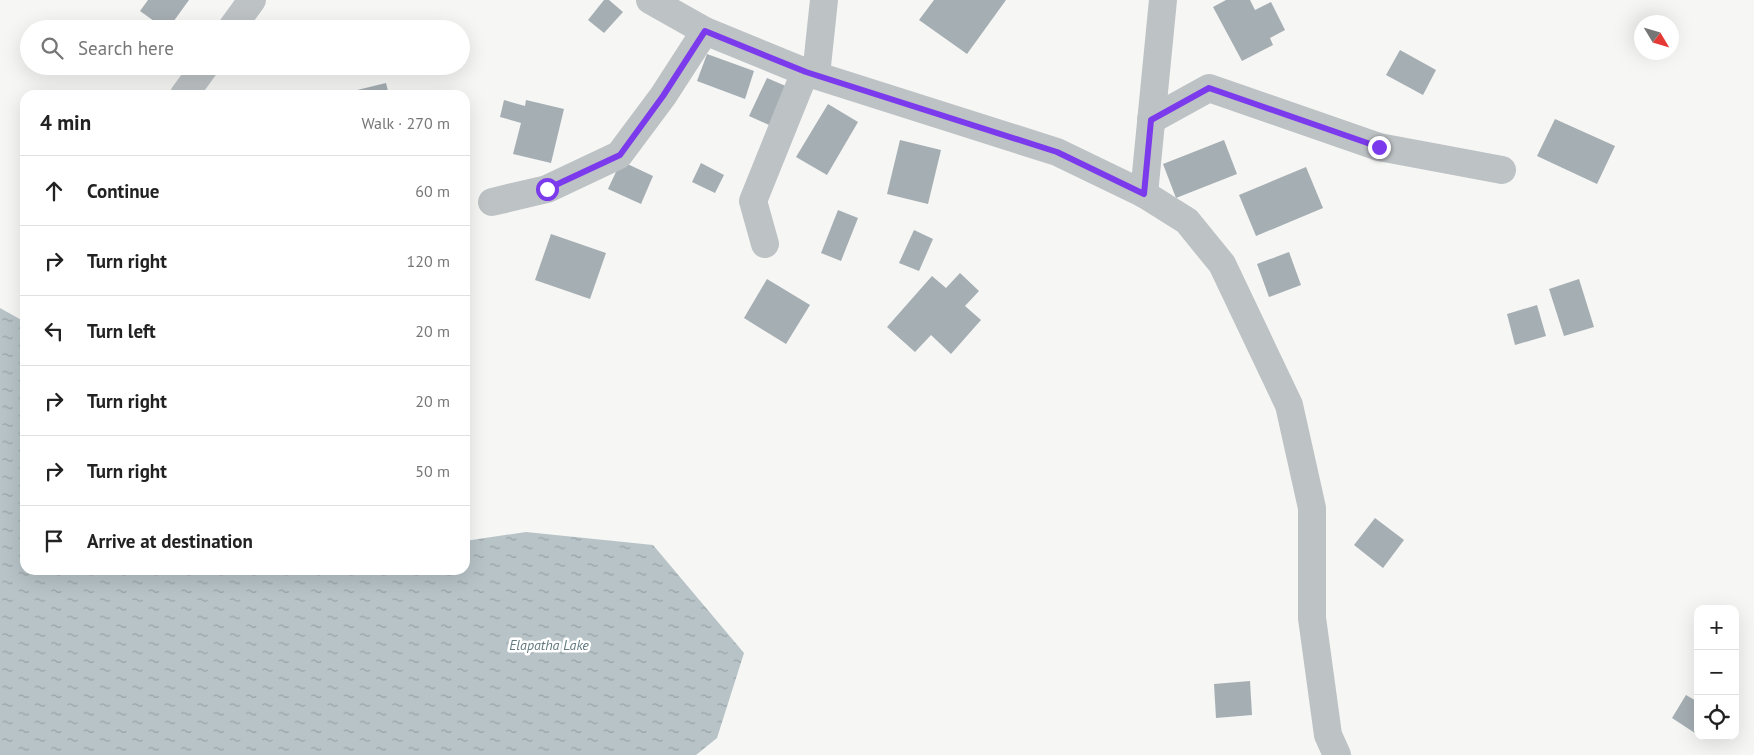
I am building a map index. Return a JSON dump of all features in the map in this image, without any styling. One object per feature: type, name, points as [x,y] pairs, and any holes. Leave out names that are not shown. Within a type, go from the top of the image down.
[{"type":"street","points":[[238,20],[252,0]]},
{"type":"street","points":[[650,0],[705,31],[811,73],[1057,152],[1144,194],[1187,221],[1222,264],[1289,405],[1312,508],[1312,618],[1328,735],[1337,755]]},
{"type":"street","points":[[765,244],[753,201],[811,73],[824,0]]},
{"type":"street","points":[[1144,194],[1163,0]]},
{"type":"street","points":[[492,202],[547,189],[620,155],[663,96],[705,31]]},
{"type":"street","points":[[188,90],[198,75]]},
{"type":"street","points":[[1151,120],[1209,88],[1379,147],[1502,170]]},
{"type":"water","name":"Elapatha Lake","points":[[0,308],[20,319],[20,575],[470,575],[470,540],[526,532],[653,545],[744,653],[717,738],[696,755],[0,755]]},
{"type":"building","points":[[148,0],[189,0],[175,20],[152,20],[140,11]]},
{"type":"building","points":[[604,0],[609,0],[623,12],[604,33],[588,20]]},
{"type":"building","points":[[934,0],[1006,0],[967,54],[919,20]]},
{"type":"building","points":[[1226,0],[1250,0],[1255,10],[1271,2],[1285,30],[1270,38],[1273,45],[1242,61],[1213,7]]},
{"type":"building","points":[[1400,50],[1436,70],[1423,95],[1386,75]]},
{"type":"building","points":[[707,54],[754,71],[745,99],[697,81]]},
{"type":"building","points":[[767,78],[788,87],[769,125],[749,116]]},
{"type":"building","points":[[386,83],[388,90],[357,90]]},
{"type":"building","points":[[504,100],[525,106],[526,100],[564,109],[551,163],[513,154],[521,123],[500,117]]},
{"type":"building","points":[[828,104],[858,122],[827,175],[796,157]]},
{"type":"building","points":[[1555,119],[1615,146],[1597,184],[1537,156]]},
{"type":"building","points":[[900,140],[941,150],[928,204],[887,194]]},
{"type":"building","points":[[1224,140],[1237,174],[1176,198],[1163,164]]},
{"type":"building","points":[[621,161],[653,176],[641,204],[608,189]]},
{"type":"building","points":[[701,163],[724,175],[715,193],[692,182]]},
{"type":"building","points":[[1306,167],[1323,208],[1256,236],[1239,195]]},
{"type":"building","points":[[838,210],[858,218],[841,261],[821,253]]},
{"type":"building","points":[[914,230],[933,239],[919,271],[899,263]]},
{"type":"building","points":[[551,234],[606,253],[590,299],[535,280]]},
{"type":"building","points":[[1289,252],[1301,285],[1269,297],[1257,264]]},
{"type":"building","points":[[960,273],[979,291],[965,306],[981,320],[951,354],[931,335],[915,352],[887,327],[932,276],[946,288]]},
{"type":"building","points":[[767,279],[810,305],[786,344],[744,318]]},
{"type":"building","points":[[1579,279],[1594,327],[1564,336],[1549,289]]},
{"type":"building","points":[[1537,305],[1546,336],[1515,345],[1507,314]]},
{"type":"building","points":[[1375,518],[1404,540],[1383,568],[1354,545]]},
{"type":"building","points":[[1250,681],[1252,715],[1216,718],[1214,684]]},
{"type":"building","points":[[1686,695],[1694,700],[1694,732],[1672,718]]},
{"type":"route","points":[[547,189],[620,155],[663,96],[705,31],[806,72],[1057,152],[1144,194],[1151,120],[1209,88],[1379,147]]}]
